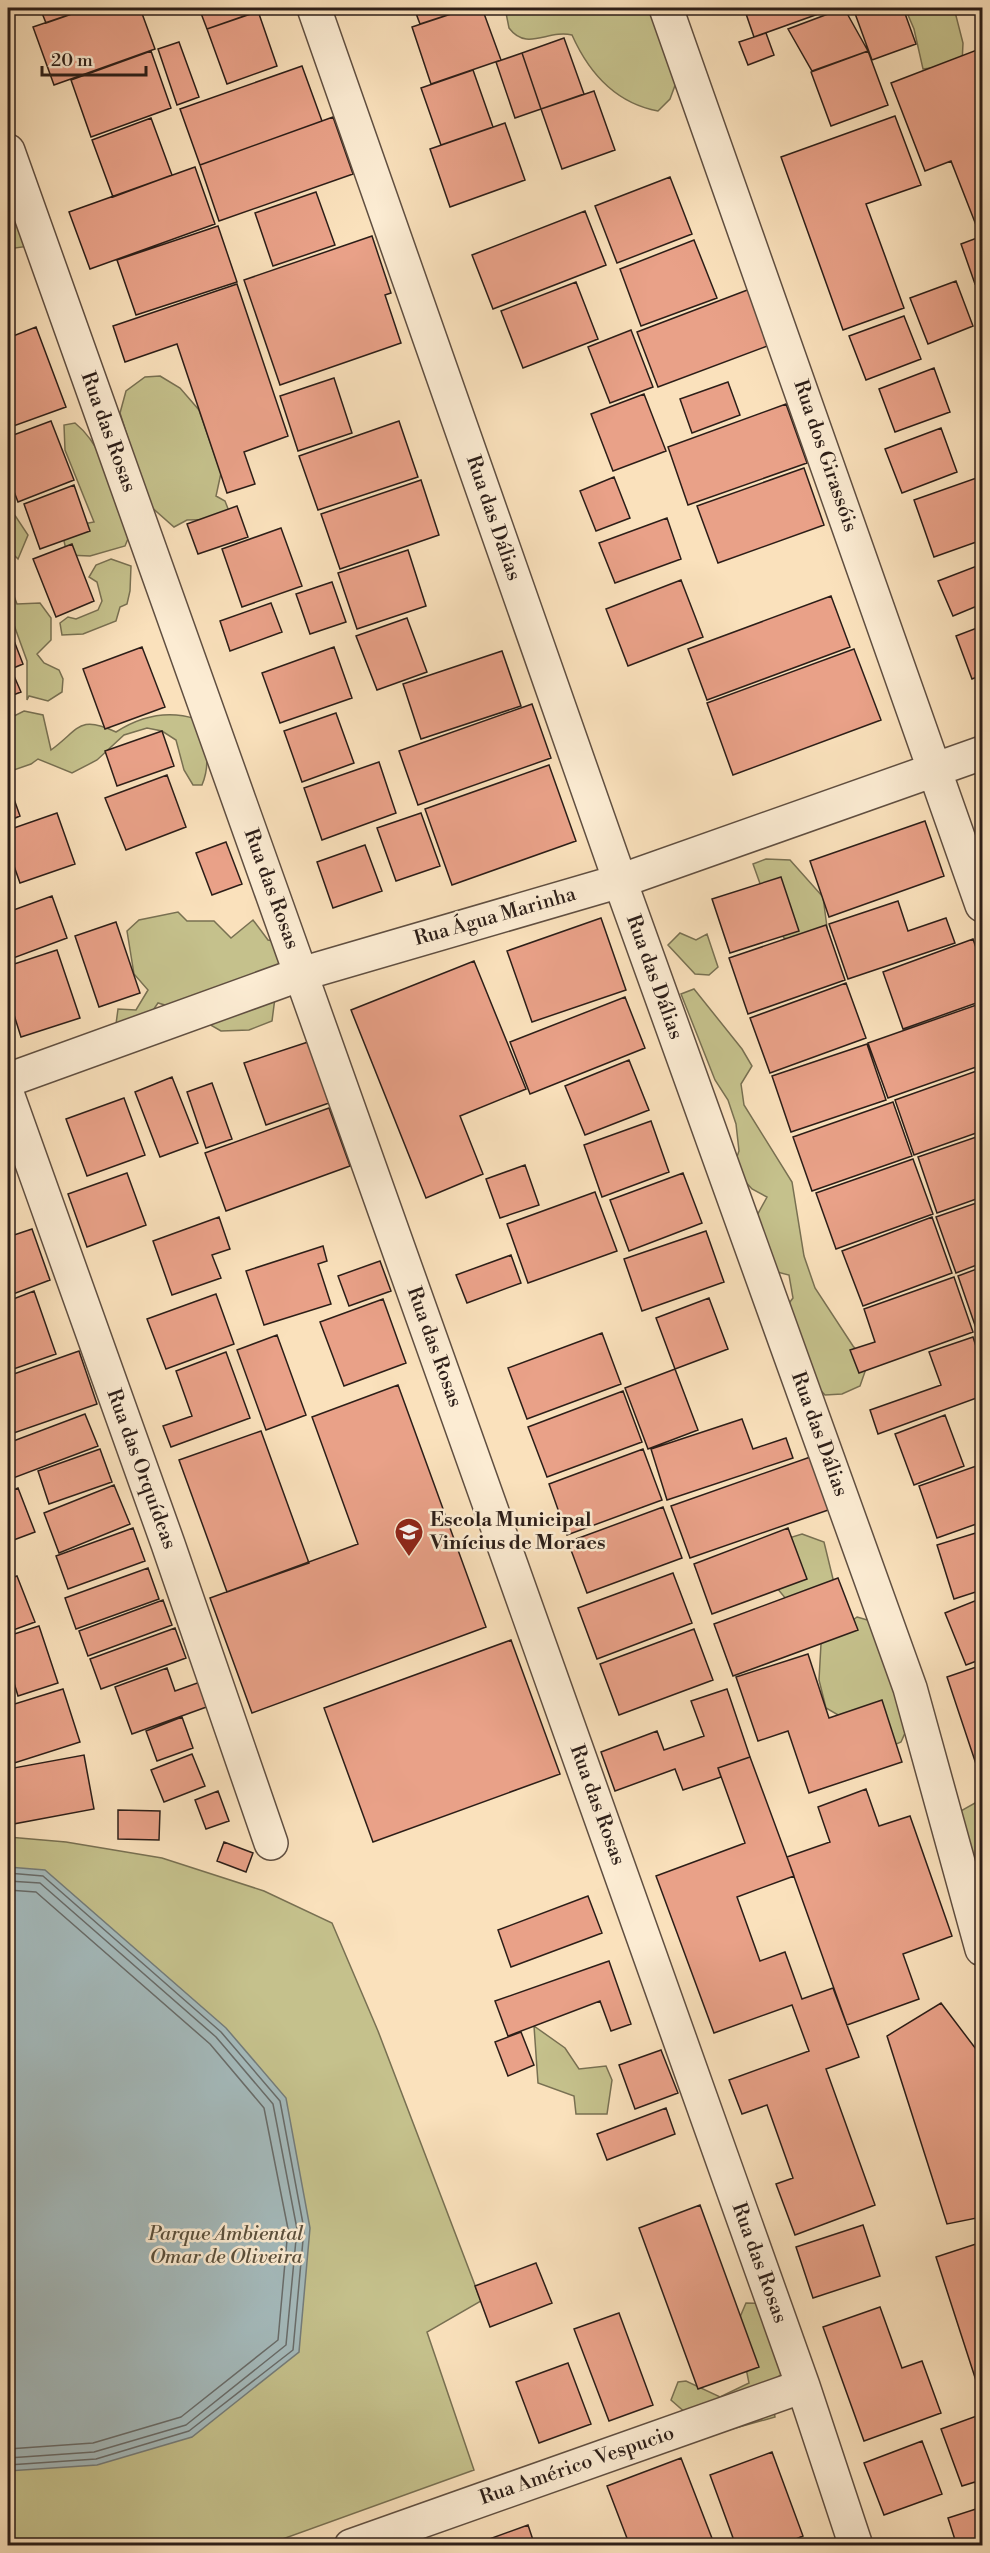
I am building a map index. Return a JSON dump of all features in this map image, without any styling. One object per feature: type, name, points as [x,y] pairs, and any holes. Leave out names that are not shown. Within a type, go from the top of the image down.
[{"type":"street","name":"Rua das Dálias","points":[[314,8],[620,881],[910,1688],[982,1949]]},
{"type":"street","name":"Rua dos Girassóis","points":[[666,8],[982,905]]},
{"type":"street","name":"Rua das Rosas","points":[[8,151],[803,2386],[856,2546]]},
{"type":"street","name":"Rua Água Marinha","points":[[8,1080],[301,974],[620,881],[982,753]]},
{"type":"street","name":"Rua das Orquídeas","points":[[8,1096],[272,1843]]},
{"type":"street","name":"Rua Américo Vespucio","points":[[351,2546],[803,2386]]},
{"type":"green space","points":[[505,8],[664,8],[677,80],[670,99],[658,111],[629,101],[616,93],[595,74],[572,35],[523,38],[509,28]]},
{"type":"green space","points":[[905,8],[954,8],[963,43],[962,64],[923,69],[914,29]]},
{"type":"green space","points":[[8,180],[30,246],[8,249]]},
{"type":"green space","points":[[160,376],[180,388],[199,410],[221,473],[216,496],[225,501],[232,519],[187,520],[174,527],[149,505],[120,413],[126,391],[145,377]]},
{"type":"green space","points":[[75,423],[86,433],[102,459],[130,534],[125,546],[90,556],[67,555],[63,536],[73,526],[94,522],[65,450],[64,425]]},
{"type":"green space","points":[[8,503],[12,505],[14,514],[28,535],[18,559],[8,549]]},
{"type":"green space","points":[[111,559],[131,566],[127,604],[120,607],[116,621],[83,634],[62,635],[60,623],[68,617],[76,619],[98,610],[102,601],[97,582],[89,577],[96,565]]},
{"type":"green space","points":[[8,586],[17,604],[40,603],[51,618],[51,640],[37,654],[44,663],[59,670],[63,679],[62,692],[48,701],[29,696],[27,700],[27,661],[14,625],[8,625]]},
{"type":"green space","points":[[24,711],[43,715],[51,750],[74,731],[86,725],[94,724],[116,732],[125,726],[155,716],[175,715],[196,719],[207,760],[202,785],[193,785],[184,770],[176,740],[162,731],[147,728],[124,735],[97,760],[72,773],[38,759],[14,770],[8,764],[8,719]]},
{"type":"green space","points":[[766,859],[790,860],[823,897],[829,942],[807,944],[784,938],[773,920],[753,864]]},
{"type":"green space","points":[[178,912],[187,921],[214,921],[231,938],[253,920],[268,940],[306,947],[276,990],[272,1021],[249,1030],[221,1031],[188,1012],[158,1003],[147,1019],[116,1024],[118,1009],[136,1010],[148,990],[134,974],[127,931],[139,920]]},
{"type":"green space","points":[[680,933],[696,940],[707,934],[718,967],[709,975],[695,974],[668,945]]},
{"type":"green space","points":[[694,989],[742,1049],[752,1066],[741,1084],[744,1105],[792,1182],[804,1256],[815,1288],[853,1346],[868,1363],[860,1386],[842,1394],[825,1395],[804,1373],[783,1311],[793,1298],[789,1275],[758,1267],[754,1221],[767,1197],[752,1189],[733,1168],[739,1151],[736,1124],[728,1100],[715,1080],[681,994]]},
{"type":"green space","points":[[802,1534],[824,1542],[834,1583],[786,1599],[772,1582],[779,1541]]},
{"type":"green space","points":[[857,1617],[878,1623],[904,1717],[905,1733],[901,1742],[892,1746],[826,1708],[819,1680],[821,1644]]},
{"type":"green space","points":[[982,1799],[982,1874],[965,1874],[950,1817]]},
{"type":"green space","name":"Parque Ambiental Omar de Oliveira","points":[[8,1837],[66,1842],[162,1858],[264,1891],[332,1923],[378,2031],[481,2301],[427,2332],[474,2470],[266,2545],[8,2545]]},
{"type":"green space","points":[[534,2026],[565,2048],[579,2069],[606,2066],[612,2080],[607,2114],[576,2114],[574,2096],[538,2083]]},
{"type":"green space","points":[[746,2303],[782,2304],[802,2358],[769,2384],[775,2417],[711,2435],[671,2400],[678,2382],[686,2381],[720,2397],[749,2383],[737,2324]]},
{"type":"water","points":[[8,1867],[45,1870],[226,2028],[286,2098],[310,2228],[299,2352],[192,2437],[97,2465],[8,2471]]},
{"type":"building","points":[[40,8],[89,8],[46,23]]},
{"type":"building","points":[[89,8],[140,8],[155,49],[54,85],[33,27]]},
{"type":"building","points":[[199,8],[268,8],[207,29]]},
{"type":"building","points":[[414,8],[469,8],[420,24]]},
{"type":"building","points":[[469,8],[482,8],[501,60],[431,84],[412,27]]},
{"type":"building","points":[[744,8],[835,8],[754,37]]},
{"type":"building","points":[[844,8],[868,51],[812,71],[788,29]]},
{"type":"building","points":[[853,8],[903,8],[916,44],[872,60]]},
{"type":"building","points":[[258,11],[277,66],[227,84],[207,29]]},
{"type":"building","points":[[766,33],[774,55],[748,65],[739,42]]},
{"type":"building","points":[[564,38],[584,94],[541,109],[522,53]]},
{"type":"building","points":[[179,42],[199,97],[177,105],[158,49]]},
{"type":"building","points":[[982,48],[982,222],[976,225],[951,161],[925,171],[891,83]]},
{"type":"building","points":[[151,51],[171,108],[91,137],[71,80]]},
{"type":"building","points":[[868,51],[888,105],[831,126],[811,72]]},
{"type":"building","points":[[522,53],[541,109],[515,118],[496,62]]},
{"type":"building","points":[[302,66],[322,121],[200,165],[180,109]]},
{"type":"building","points":[[473,70],[493,127],[441,145],[421,88]]},
{"type":"building","points":[[594,91],[615,150],[562,169],[541,109]]},
{"type":"building","points":[[895,116],[921,185],[866,204],[904,308],[843,330],[781,157]]},
{"type":"building","points":[[333,117],[353,174],[219,221],[200,165]]},
{"type":"building","points":[[151,118],[172,175],[113,197],[92,140]]},
{"type":"building","points":[[505,123],[525,180],[450,207],[430,149]]},
{"type":"building","points":[[195,167],[215,224],[90,269],[69,212]]},
{"type":"building","points":[[670,177],[692,234],[617,263],[595,206]]},
{"type":"building","points":[[316,192],[335,245],[273,266],[255,213]]},
{"type":"building","points":[[585,211],[606,265],[493,309],[472,255]]},
{"type":"building","points":[[218,226],[237,282],[136,315],[117,260]]},
{"type":"building","points":[[372,236],[391,293],[385,295],[401,343],[280,385],[244,280]]},
{"type":"building","points":[[982,236],[982,281],[975,284],[961,244]]},
{"type":"building","points":[[694,240],[717,298],[641,326],[620,269]]},
{"type":"building","points":[[956,281],[973,326],[928,344],[910,298]]},
{"type":"building","points":[[576,282],[598,339],[523,368],[501,311]]},
{"type":"building","points":[[237,284],[288,436],[244,452],[255,484],[227,493],[177,344],[125,362],[113,326]]},
{"type":"building","points":[[750,289],[770,345],[658,387],[637,332]]},
{"type":"building","points":[[904,316],[921,359],[866,380],[849,336]]},
{"type":"building","points":[[36,327],[66,407],[8,428],[8,338]]},
{"type":"building","points":[[631,330],[653,387],[610,403],[588,347]]},
{"type":"building","points":[[934,368],[950,412],[895,432],[879,389]]},
{"type":"building","points":[[334,378],[352,433],[298,451],[280,396]]},
{"type":"building","points":[[728,382],[740,415],[692,433],[680,399]]},
{"type":"building","points":[[644,394],[666,451],[613,471],[591,414]]},
{"type":"building","points":[[786,404],[807,463],[688,505],[668,447]]},
{"type":"building","points":[[51,421],[74,480],[18,502],[8,476],[8,437]]},
{"type":"building","points":[[399,421],[418,477],[318,510],[299,456]]},
{"type":"building","points":[[941,428],[957,472],[902,493],[885,449]]},
{"type":"building","points":[[804,468],[824,525],[718,563],[697,506]]},
{"type":"building","points":[[982,476],[982,540],[934,557],[914,500]]},
{"type":"building","points":[[614,477],[630,518],[596,531],[580,491]]},
{"type":"building","points":[[421,480],[439,535],[340,569],[321,514]]},
{"type":"building","points":[[74,485],[90,531],[40,549],[24,504]]},
{"type":"building","points":[[237,506],[248,537],[198,554],[187,524]]},
{"type":"building","points":[[667,518],[681,559],[615,583],[599,543]]},
{"type":"building","points":[[281,528],[302,586],[242,607],[222,549]]},
{"type":"building","points":[[72,544],[94,601],[56,617],[33,559]]},
{"type":"building","points":[[408,550],[426,606],[357,629],[338,573]]},
{"type":"building","points":[[982,564],[982,604],[953,616],[938,581]]},
{"type":"building","points":[[681,580],[703,637],[628,666],[606,609]]},
{"type":"building","points":[[332,582],[346,622],[310,634],[296,594]]},
{"type":"building","points":[[831,596],[850,647],[707,700],[688,649]]},
{"type":"building","points":[[271,603],[282,632],[230,651],[220,621]]},
{"type":"building","points":[[407,618],[427,672],[377,690],[356,636]]},
{"type":"building","points":[[982,626],[982,675],[972,679],[956,636]]},
{"type":"building","points":[[11,633],[23,664],[11,669],[21,692],[8,697],[8,634]]},
{"type":"building","points":[[142,647],[165,707],[105,729],[83,669]]},
{"type":"building","points":[[334,647],[352,698],[280,723],[262,673]]},
{"type":"building","points":[[854,649],[881,720],[733,775],[707,703]]},
{"type":"building","points":[[502,651],[521,706],[421,739],[403,684]]},
{"type":"building","points":[[532,704],[551,758],[418,805],[399,751]]},
{"type":"building","points":[[336,713],[354,763],[302,782],[284,731]]},
{"type":"building","points":[[162,731],[174,766],[117,786],[105,751]]},
{"type":"building","points":[[379,762],[396,813],[322,840],[304,788]]},
{"type":"building","points":[[549,765],[576,841],[452,885],[425,809]]},
{"type":"building","points":[[167,775],[186,827],[126,850],[105,798]]},
{"type":"building","points":[[8,782],[20,816],[8,821]]},
{"type":"building","points":[[57,813],[75,864],[20,883],[8,849],[8,830]]},
{"type":"building","points":[[421,813],[440,866],[396,881],[377,828]]},
{"type":"building","points":[[925,821],[944,876],[829,917],[810,861]]},
{"type":"building","points":[[226,842],[242,884],[212,895],[196,853]]},
{"type":"building","points":[[365,845],[382,891],[333,908],[317,862]]},
{"type":"building","points":[[781,877],[799,931],[730,953],[712,899]]},
{"type":"building","points":[[52,896],[67,938],[8,960],[8,912]]},
{"type":"building","points":[[898,901],[908,931],[946,918],[955,943],[848,979],[829,924]]},
{"type":"building","points":[[601,918],[626,990],[532,1022],[507,951]]},
{"type":"building","points":[[116,922],[140,993],[99,1007],[75,936]]},
{"type":"building","points":[[826,925],[845,980],[748,1014],[729,958]]},
{"type":"building","points":[[973,939],[982,965],[982,1001],[903,1029],[883,972]]},
{"type":"building","points":[[57,950],[80,1018],[21,1037],[8,996],[8,966]]},
{"type":"building","points":[[474,961],[526,1089],[460,1116],[483,1174],[426,1198],[351,1010]]},
{"type":"building","points":[[846,983],[866,1038],[770,1073],[750,1018]]},
{"type":"building","points":[[625,997],[645,1048],[530,1094],[510,1042]]},
{"type":"building","points":[[982,1003],[982,1065],[888,1098],[868,1043]]},
{"type":"building","points":[[308,1042],[329,1103],[266,1125],[244,1063]]},
{"type":"building","points":[[867,1044],[886,1100],[791,1132],[772,1076]]},
{"type":"building","points":[[629,1060],[649,1110],[585,1135],[565,1086]]},
{"type":"building","points":[[982,1069],[982,1131],[914,1155],[895,1100]]},
{"type":"building","points":[[172,1077],[198,1143],[160,1157],[135,1092]]},
{"type":"building","points":[[212,1083],[232,1139],[206,1148],[187,1092]]},
{"type":"building","points":[[124,1098],[145,1155],[87,1176],[66,1119]]},
{"type":"building","points":[[893,1102],[912,1156],[812,1191],[793,1137]]},
{"type":"building","points":[[329,1108],[350,1166],[226,1211],[205,1153]]},
{"type":"building","points":[[651,1121],[669,1172],[602,1197],[584,1145]]},
{"type":"building","points":[[982,1135],[982,1197],[937,1213],[918,1157]]},
{"type":"building","points":[[913,1159],[933,1214],[836,1249],[816,1193]]},
{"type":"building","points":[[525,1165],[539,1205],[500,1218],[486,1179]]},
{"type":"building","points":[[127,1173],[146,1225],[87,1247],[68,1194]]},
{"type":"building","points":[[683,1173],[702,1223],[629,1251],[610,1200]]},
{"type":"building","points":[[595,1192],[617,1251],[528,1283],[507,1224]]},
{"type":"building","points":[[982,1201],[982,1263],[956,1273],[936,1217]]},
{"type":"building","points":[[219,1217],[230,1249],[212,1255],[221,1278],[172,1295],[153,1241]]},
{"type":"building","points":[[932,1217],[952,1273],[863,1306],[842,1251]]},
{"type":"building","points":[[32,1229],[50,1280],[8,1296],[8,1237]]},
{"type":"building","points":[[706,1231],[724,1282],[642,1311],[624,1259]]},
{"type":"building","points":[[323,1246],[327,1261],[318,1264],[331,1304],[264,1325],[246,1271]]},
{"type":"building","points":[[511,1255],[521,1283],[467,1303],[456,1275]]},
{"type":"building","points":[[380,1261],[391,1291],[349,1306],[338,1276]]},
{"type":"building","points":[[982,1267],[982,1329],[977,1331],[958,1276]]},
{"type":"building","points":[[954,1277],[973,1332],[859,1373],[850,1350],[875,1342],[864,1309]]},
{"type":"building","points":[[34,1291],[56,1354],[8,1371],[8,1301]]},
{"type":"building","points":[[216,1294],[234,1344],[166,1369],[147,1319]]},
{"type":"building","points":[[709,1298],[728,1349],[675,1369],[656,1318]]},
{"type":"building","points":[[383,1299],[406,1363],[344,1386],[320,1322]]},
{"type":"building","points":[[602,1333],[621,1384],[527,1419],[508,1368]]},
{"type":"building","points":[[277,1335],[306,1415],[266,1430],[237,1350]]},
{"type":"building","points":[[973,1337],[982,1365],[982,1396],[878,1434],[870,1410],[941,1385],[929,1352]]},
{"type":"building","points":[[79,1351],[97,1404],[8,1435],[8,1376]]},
{"type":"building","points":[[226,1352],[250,1418],[171,1447],[163,1426],[192,1416],[176,1371]]},
{"type":"building","points":[[675,1369],[698,1430],[648,1449],[625,1388]]},
{"type":"building","points":[[398,1385],[486,1627],[252,1713],[210,1598],[358,1544],[312,1417]]},
{"type":"building","points":[[623,1391],[642,1442],[547,1477],[528,1427]]},
{"type":"building","points":[[85,1414],[98,1446],[8,1480],[8,1443]]},
{"type":"building","points":[[945,1415],[964,1466],[914,1485],[895,1434]]},
{"type":"building","points":[[742,1419],[753,1449],[786,1438],[793,1458],[667,1500],[651,1449]]},
{"type":"building","points":[[261,1431],[309,1563],[227,1592],[179,1460]]},
{"type":"building","points":[[100,1449],[112,1482],[49,1504],[38,1471]]},
{"type":"building","points":[[643,1449],[662,1500],[567,1535],[549,1484]]},
{"type":"building","points":[[816,1455],[834,1508],[690,1558],[671,1506]]},
{"type":"building","points":[[982,1464],[982,1522],[937,1538],[919,1486]]},
{"type":"building","points":[[114,1485],[130,1524],[59,1553],[44,1513]]},
{"type":"building","points":[[18,1488],[35,1532],[11,1541],[8,1532],[8,1492]]},
{"type":"building","points":[[663,1507],[682,1558],[587,1593],[568,1542]]},
{"type":"building","points":[[133,1528],[145,1561],[68,1589],[56,1556]]},
{"type":"building","points":[[788,1528],[807,1579],[712,1614],[694,1564]]},
{"type":"building","points":[[982,1531],[982,1590],[954,1599],[937,1545]]},
{"type":"building","points":[[148,1568],[159,1599],[76,1629],[65,1598]]},
{"type":"building","points":[[673,1573],[692,1623],[597,1659],[578,1608]]},
{"type":"building","points":[[17,1576],[35,1622],[8,1632],[8,1579]]},
{"type":"building","points":[[838,1578],[858,1630],[733,1676],[714,1624]]},
{"type":"building","points":[[982,1598],[982,1659],[966,1665],[945,1613]]},
{"type":"building","points":[[163,1600],[172,1625],[88,1656],[79,1631]]},
{"type":"building","points":[[39,1626],[58,1683],[18,1696],[8,1663],[8,1636]]},
{"type":"building","points":[[175,1628],[186,1658],[101,1689],[90,1659]]},
{"type":"building","points":[[694,1629],[713,1680],[619,1715],[600,1664]]},
{"type":"building","points":[[511,1640],[560,1774],[373,1842],[324,1708]]},
{"type":"building","points":[[808,1654],[829,1718],[882,1700],[902,1762],[809,1793],[788,1731],[758,1741],[736,1677]]},
{"type":"building","points":[[982,1665],[982,1782],[947,1677]]},
{"type":"building","points":[[167,1668],[175,1691],[203,1681],[212,1705],[132,1734],[115,1687]]},
{"type":"building","points":[[63,1689],[80,1742],[8,1765],[8,1706]]},
{"type":"building","points":[[727,1689],[750,1757],[718,1768],[721,1777],[683,1790],[675,1769],[615,1791],[601,1752],[657,1731],[664,1750],[704,1736],[691,1701]]},
{"type":"building","points":[[182,1717],[193,1748],[157,1761],[146,1731]]},
{"type":"building","points":[[192,1754],[205,1786],[164,1802],[151,1770]]},
{"type":"building","points":[[84,1755],[94,1809],[8,1825],[8,1769]]},
{"type":"building","points":[[750,1757],[794,1876],[737,1897],[760,1961],[785,1952],[802,1999],[833,1988],[859,2057],[826,2069],[875,2205],[795,2235],[776,2184],[793,2178],[767,2105],[742,2114],[729,2080],[809,2051],[792,2005],[714,2033],[656,1876],[745,1843],[718,1768]]},
{"type":"building","points":[[866,1789],[879,1826],[910,1816],[952,1936],[903,1954],[919,1999],[847,2025],[787,1857],[830,1842],[818,1807]]},
{"type":"building","points":[[218,1791],[229,1821],[206,1829],[195,1800]]},
{"type":"building","points":[[118,1810],[160,1811],[159,1840],[118,1839]]},
{"type":"building","points":[[224,1842],[253,1853],[246,1872],[217,1861]]},
{"type":"building","points":[[588,1896],[602,1933],[511,1967],[498,1930]]},
{"type":"building","points":[[609,1961],[631,2024],[611,2031],[600,2001],[508,2036],[495,2001]]},
{"type":"building","points":[[941,2003],[982,2057],[982,2217],[947,2224],[887,2036]]},
{"type":"building","points":[[521,2032],[534,2065],[508,2076],[495,2042]]},
{"type":"building","points":[[661,2050],[678,2093],[635,2109],[619,2065]]},
{"type":"building","points":[[666,2108],[675,2134],[607,2160],[597,2134]]},
{"type":"building","points":[[700,2205],[759,2367],[698,2389],[639,2228]]},
{"type":"building","points":[[863,2225],[880,2276],[813,2298],[796,2247]]},
{"type":"building","points":[[982,2242],[982,2396],[981,2396],[936,2257]]},
{"type":"building","points":[[536,2263],[552,2303],[490,2327],[475,2286]]},
{"type":"building","points":[[880,2307],[902,2368],[922,2361],[941,2413],[864,2441],[823,2327]]},
{"type":"building","points":[[619,2313],[653,2405],[609,2421],[574,2329]]},
{"type":"building","points":[[568,2363],[591,2424],[539,2443],[516,2382]]},
{"type":"building","points":[[982,2414],[982,2501],[975,2482],[962,2486],[941,2429]]},
{"type":"building","points":[[922,2441],[942,2494],[884,2515],[864,2463]]},
{"type":"building","points":[[772,2452],[803,2536],[779,2546],[736,2546],[710,2475]]},
{"type":"building","points":[[681,2458],[715,2546],[630,2546],[607,2486]]},
{"type":"building","points":[[982,2507],[982,2546],[957,2546],[948,2518]]},
{"type":"building","points":[[528,2525],[535,2546],[470,2546]]},
{"type":"place","name":"Escola Municipal Vinícius de Moraes","points":[[409,1558]]}]
